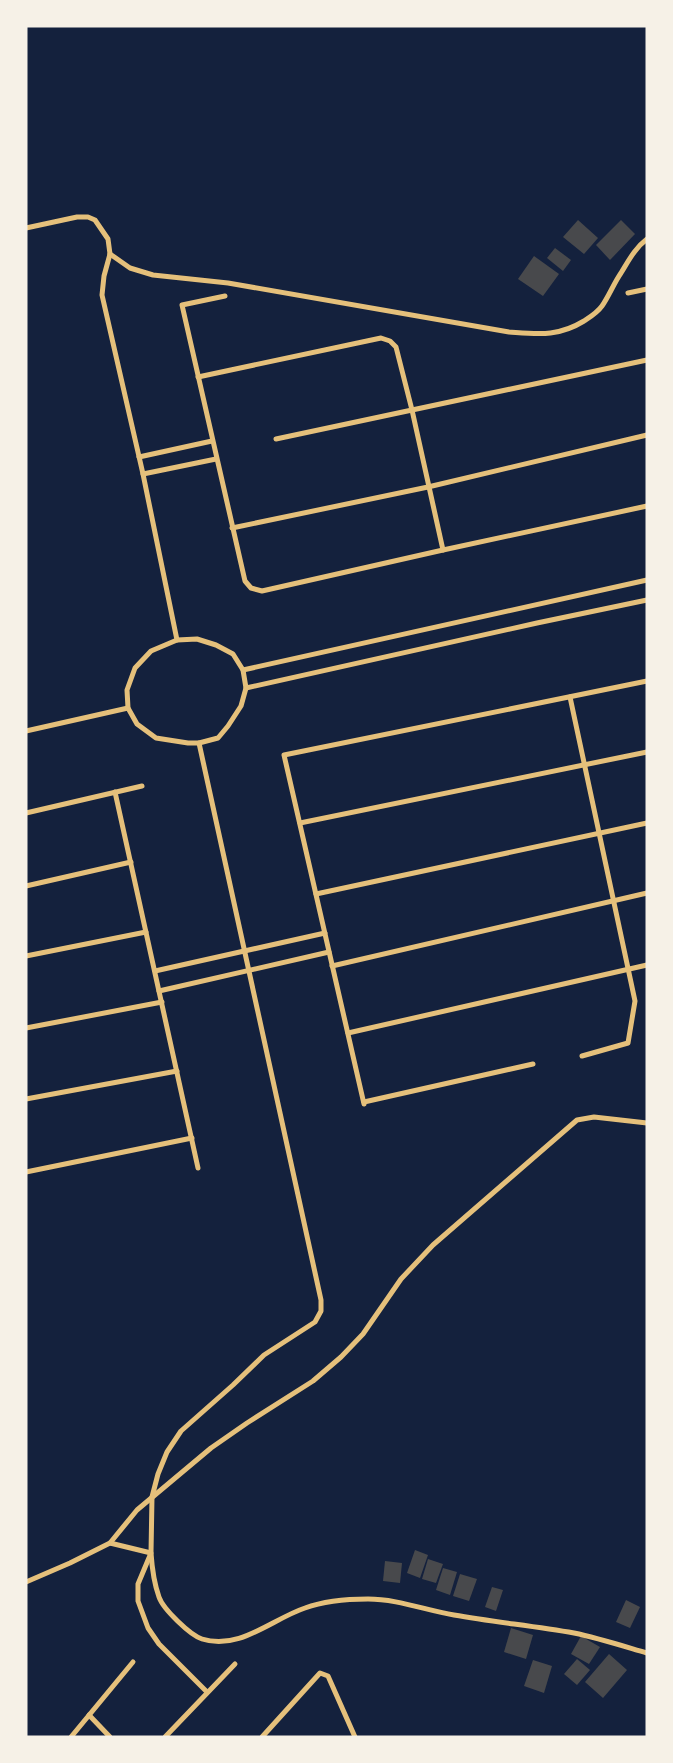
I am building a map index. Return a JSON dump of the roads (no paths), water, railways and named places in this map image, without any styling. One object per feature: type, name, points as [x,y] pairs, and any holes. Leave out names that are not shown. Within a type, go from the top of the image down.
[{"type":"street","points":[[26,228],[77,217],[88,217],[95,220],[108,238],[110,254],[104,276],[102,295],[143,474],[177,640]]},
{"type":"street","points":[[110,254],[130,268],[153,275],[228,283],[509,332],[538,334],[560,332],[572,328],[593,315],[602,306],[631,256],[639,245],[647,239]]},
{"type":"street","points":[[628,293],[647,289]]},
{"type":"street","points":[[225,296],[182,305],[232,528],[245,581],[251,588],[262,591],[647,506]]},
{"type":"street","points":[[198,377],[381,338],[390,342],[396,348],[412,410],[443,550]]},
{"type":"street","points":[[276,439],[647,360]]},
{"type":"street","points":[[232,528],[428,487],[647,435]]},
{"type":"street","points":[[139,457],[212,441]]},
{"type":"street","points":[[143,474],[216,459]]},
{"type":"street","points":[[243,670],[647,580]]},
{"type":"street","points":[[246,688],[647,600]]},
{"type":"street","points":[[197,639],[216,645],[233,654],[243,670],[246,688],[242,706],[218,738],[199,743],[156,738],[137,724],[128,708],[127,690],[135,668],[151,651],[177,640],[197,639]]},
{"type":"street","points":[[533,1064],[364,1103],[284,755],[647,681]]},
{"type":"street","points":[[570,697],[635,1001],[628,1042],[582,1056]]},
{"type":"street","points":[[26,731],[128,708]]},
{"type":"street","points":[[199,743],[321,1300],[321,1311],[314,1322],[264,1355],[234,1385],[182,1431],[167,1452],[158,1474],[152,1497],[151,1553],[160,1600],[184,1627],[195,1636],[218,1642],[245,1637],[304,1608],[322,1603],[369,1599],[389,1601],[488,1621],[575,1634],[647,1653]]},
{"type":"street","points":[[300,823],[647,752]]},
{"type":"street","points":[[26,813],[142,786]]},
{"type":"street","points":[[115,792],[198,1168]]},
{"type":"street","points":[[316,894],[647,823]]},
{"type":"street","points":[[26,886],[131,862]]},
{"type":"street","points":[[332,966],[647,892]]},
{"type":"street","points":[[26,956],[146,932]]},
{"type":"street","points":[[155,971],[325,933]]},
{"type":"street","points":[[159,991],[329,952]]},
{"type":"street","points":[[348,1033],[647,964]]},
{"type":"street","points":[[26,1028],[162,1002]]},
{"type":"street","points":[[26,1099],[177,1071]]},
{"type":"street","points":[[26,1582],[70,1564],[110,1543],[130,1517],[228,1435],[313,1381],[341,1357],[363,1334],[401,1279],[433,1245],[577,1120],[594,1117],[647,1123]]},
{"type":"street","points":[[26,1172],[192,1138]]},
{"type":"street","points":[[110,1543],[151,1553]]},
{"type":"street","points":[[151,1553],[138,1584],[138,1601],[142,1617],[159,1644],[207,1692]]},
{"type":"street","points":[[70,1737],[133,1662]]},
{"type":"street","points":[[165,1737],[235,1664]]},
{"type":"street","points":[[262,1737],[320,1673],[328,1676],[355,1737]]},
{"type":"street","points":[[89,1715],[110,1737]]}]
